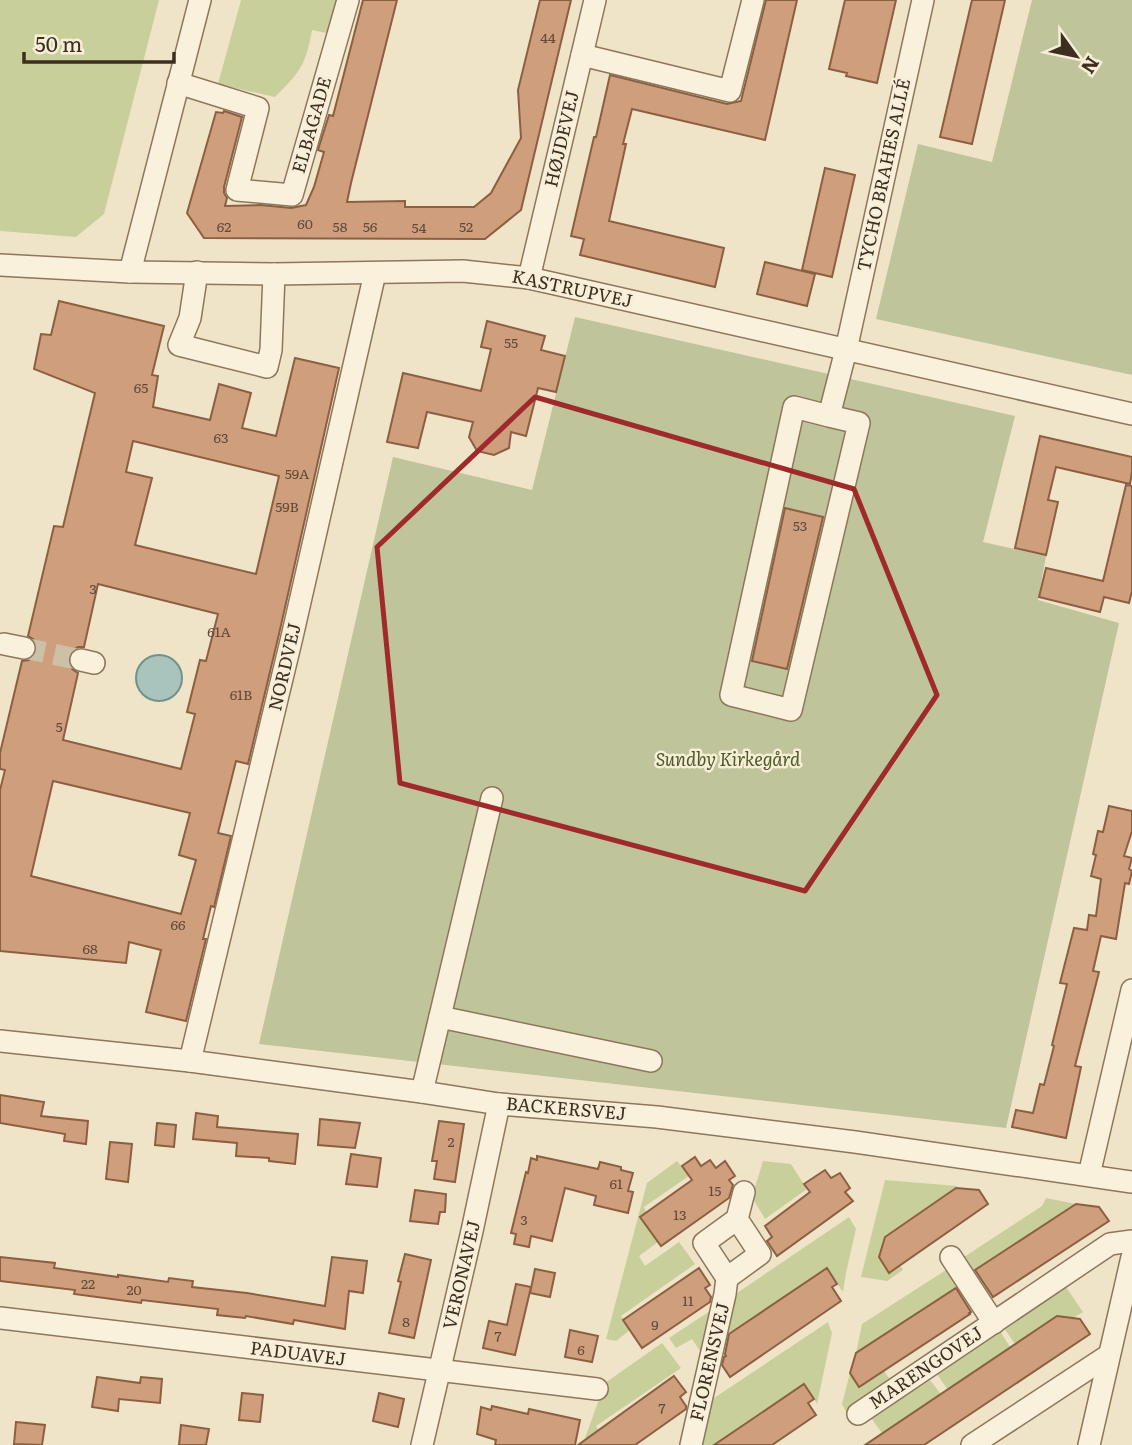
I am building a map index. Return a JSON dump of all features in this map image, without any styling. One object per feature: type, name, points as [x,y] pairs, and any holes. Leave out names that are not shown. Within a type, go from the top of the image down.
[{"type":"street","points":[[130,272],[200,0]]},
{"type":"street","name":"ELBAGADE","points":[[177,83],[258,108],[237,190],[292,195],[348,0]]},
{"type":"street","name":"HØJDEVEJ","points":[[529,278],[596,0]]},
{"type":"street","points":[[582,55],[730,90],[753,0]]},
{"type":"street","name":"TYCHO BRAHES ALLÉ","points":[[829,415],[846,350],[923,0]]},
{"type":"street","name":"KASTRUPVEJ","points":[[0,265],[130,272],[274,274],[463,271],[529,278],[1132,414]]},
{"type":"street","points":[[197,272],[190,318],[178,345],[267,367],[271,350],[274,274]]},
{"type":"street","name":"NORDVEJ","points":[[190,1060],[292,637],[375,273]]},
{"type":"street","points":[[794,407],[829,415],[859,423],[792,710],[731,695],[794,407]]},
{"type":"street","points":[[422,1092],[492,798]]},
{"type":"street","points":[[1090,1175],[1132,990]]},
{"type":"street","points":[[440,1017],[651,1061]]},
{"type":"street","name":"BACKERSVEJ","points":[[0,1041],[190,1060],[499,1104],[683,1120],[1132,1182]]},
{"type":"street","name":"VERONAVEJ","points":[[422,1445],[499,1104]]},
{"type":"street","points":[[737,1219],[744,1192]]},
{"type":"street","name":"FLORENSVEJ","points":[[691,1445],[727,1278],[760,1254],[737,1219],[704,1243],[727,1278]]},
{"type":"street","name":"MARENGOVEJ","points":[[858,1414],[1110,1244],[1132,1241]]},
{"type":"street","name":"MARENGOVEJ","points":[[951,1257],[994,1322]]},
{"type":"street","points":[[1089,1445],[1109,1355],[1129,1283],[1132,1257]]},
{"type":"street","name":"PADUAVEJ","points":[[0,1318],[597,1389]]},
{"type":"street","points":[[972,1445],[1109,1355]]},
{"type":"highlighted area","points":[[535,397],[854,489],[937,695],[805,891],[400,783],[377,547]]},
{"type":"green space","points":[[0,0],[159,0],[104,214],[76,237],[0,231]]},
{"type":"green space","points":[[241,0],[340,0],[331,34],[312,30],[301,67],[275,97],[218,84]]},
{"type":"green space","points":[[1032,0],[1132,0],[1132,375],[876,319],[918,144],[992,162]]},
{"type":"green space","name":"Sundby Kirkegård","points":[[575,317],[1015,416],[983,542],[1046,556],[1038,600],[1119,623],[1006,1128],[259,1044],[393,457],[532,490]]},
{"type":"green space","points":[[677,1161],[689,1176],[644,1207],[658,1242],[639,1256],[645,1266],[679,1242],[695,1264],[621,1316],[630,1330],[616,1341],[606,1339],[647,1183]]},
{"type":"green space","points":[[763,1161],[791,1164],[807,1189],[765,1219],[752,1197]]},
{"type":"green space","points":[[885,1180],[957,1186],[885,1237],[879,1258],[888,1273],[900,1265],[903,1270],[887,1281],[861,1277]]},
{"type":"green space","points":[[1046,1198],[1076,1204],[972,1272],[964,1257],[1042,1206]]},
{"type":"green space","points":[[849,1217],[856,1229],[843,1292],[826,1268],[717,1342],[731,1297]]},
{"type":"green space","points":[[946,1270],[950,1271],[963,1291],[956,1295],[952,1291],[856,1353],[862,1324]]},
{"type":"green space","points":[[1066,1287],[1083,1312],[1073,1318],[1057,1316],[1015,1344],[1004,1328]]},
{"type":"green space","points":[[710,1311],[700,1351],[692,1339],[676,1348],[669,1338]]},
{"type":"green space","points":[[828,1322],[832,1333],[817,1404],[804,1384],[714,1445],[697,1445],[708,1402]]},
{"type":"green space","points":[[1000,1331],[1010,1347],[973,1412],[966,1417],[937,1374]]},
{"type":"green space","points":[[662,1343],[681,1368],[596,1426],[606,1441],[585,1438],[605,1383]]},
{"type":"green space","points":[[884,1371],[893,1384],[847,1414],[842,1404],[850,1373],[859,1387]]},
{"type":"green space","points":[[930,1380],[961,1420],[952,1427],[932,1400],[882,1433],[871,1418]]},
{"type":"water","points":[[159,655],[175,662],[182,678],[175,694],[159,701],[143,694],[136,678],[143,662]]},
{"type":"building","points":[[363,0],[397,0],[347,202],[405,201],[405,207],[474,207],[491,193],[521,138],[518,90],[540,0],[571,0],[521,210],[485,239],[204,238],[187,213],[216,112],[224,111],[242,117],[224,187],[227,198],[225,206],[291,208],[306,205],[324,152],[318,150],[329,115],[333,116]]},
{"type":"building","points":[[766,0],[797,0],[765,140],[632,109],[609,221],[724,248],[715,287],[580,255],[584,239],[571,236],[610,75],[727,104],[741,101]]},
{"type":"building","points":[[845,0],[896,0],[877,83],[829,69]]},
{"type":"building","points":[[972,0],[1005,0],[972,144],[940,137]]},
{"type":"building","points":[[825,168],[855,175],[832,277],[802,270]]},
{"type":"building","points":[[765,262],[815,274],[807,306],[757,294]]},
{"type":"building","points":[[59,301],[164,326],[152,375],[158,376],[153,407],[210,420],[219,384],[251,393],[242,428],[276,436],[295,358],[339,368],[248,764],[236,761],[218,833],[231,836],[214,907],[211,906],[203,939],[206,939],[186,1021],[146,1012],[161,950],[129,942],[126,963],[0,951],[0,790],[5,770],[0,769],[0,753],[22,661],[29,660],[37,651],[36,643],[28,636],[54,526],[63,527],[95,393],[34,369],[41,334],[51,335]],"holes":[[[133,441],[279,476],[256,574],[135,545],[152,478],[126,472]],[[98,584],[218,614],[206,661],[200,660],[187,712],[195,714],[181,769],[63,740],[78,673],[72,669],[68,658],[72,651],[84,647]],[[53,781],[190,813],[179,855],[196,860],[181,914],[31,876]]]},
{"type":"building","points":[[487,321],[545,336],[541,350],[565,356],[556,392],[538,388],[526,436],[511,432],[509,448],[494,455],[477,451],[469,437],[473,422],[427,412],[418,448],[387,442],[403,373],[481,391],[491,349],[481,347]]},
{"type":"building","points":[[1040,436],[1132,457],[1130,484],[1056,467],[1048,500],[1058,502],[1046,555],[1015,548]]},
{"type":"building","points":[[1126,485],[1132,486],[1132,591],[1129,603],[1104,597],[1100,612],[1039,597],[1046,568],[1103,581]]},
{"type":"building","points":[[785,508],[823,517],[787,669],[752,661]]},
{"type":"building","points":[[1109,806],[1132,811],[1132,831],[1124,856],[1132,858],[1129,869],[1132,871],[1129,884],[1125,883],[1116,939],[1101,936],[1093,971],[1099,972],[1075,1066],[1081,1067],[1066,1138],[1012,1127],[1016,1110],[1033,1113],[1040,1084],[1044,1085],[1067,984],[1060,983],[1074,928],[1087,930],[1089,915],[1096,916],[1101,879],[1091,876],[1096,855],[1093,854],[1098,831],[1103,832]]},
{"type":"building","points":[[0,1095],[44,1102],[41,1116],[88,1121],[86,1144],[64,1141],[65,1134],[0,1123]]},
{"type":"building","points":[[196,1113],[218,1116],[217,1127],[298,1134],[295,1164],[269,1161],[269,1158],[236,1156],[237,1143],[193,1139]]},
{"type":"building","points":[[320,1119],[360,1123],[355,1148],[318,1145]]},
{"type":"building","points":[[439,1121],[464,1124],[455,1182],[434,1179],[437,1161],[432,1161]]},
{"type":"building","points":[[157,1123],[176,1125],[174,1147],[155,1145]]},
{"type":"building","points":[[110,1142],[132,1144],[128,1182],[106,1179]]},
{"type":"building","points":[[351,1154],[381,1158],[377,1187],[346,1184]]},
{"type":"building","points":[[537,1156],[598,1169],[600,1162],[633,1173],[628,1191],[633,1192],[628,1213],[594,1205],[596,1196],[565,1188],[552,1241],[531,1236],[529,1247],[514,1244],[516,1234],[511,1233],[526,1172],[528,1173],[531,1158],[537,1160]]},
{"type":"building","points":[[695,1157],[701,1166],[710,1160],[716,1168],[725,1161],[735,1176],[729,1180],[733,1185],[729,1198],[661,1246],[640,1217],[692,1180],[682,1166]]},
{"type":"building","points":[[825,1170],[831,1178],[840,1173],[850,1188],[845,1192],[853,1201],[777,1256],[767,1241],[772,1237],[765,1226],[810,1192],[804,1184]]},
{"type":"building","points":[[956,1188],[979,1190],[988,1204],[889,1273],[879,1257],[885,1237]]},
{"type":"building","points":[[415,1190],[446,1194],[445,1212],[440,1212],[438,1224],[410,1221]]},
{"type":"building","points":[[1076,1204],[1099,1207],[1109,1221],[993,1297],[975,1270]]},
{"type":"building","points":[[405,1254],[431,1260],[414,1338],[389,1333]]},
{"type":"building","points":[[0,1257],[55,1263],[54,1268],[118,1277],[168,1282],[169,1278],[193,1281],[192,1287],[325,1306],[332,1257],[367,1261],[363,1293],[349,1291],[345,1329],[294,1320],[293,1324],[246,1316],[217,1315],[218,1309],[142,1300],[141,1303],[74,1294],[75,1290],[0,1281]]},
{"type":"building","points":[[699,1268],[710,1285],[705,1288],[711,1297],[710,1302],[642,1348],[623,1320]]},
{"type":"building","points":[[827,1268],[837,1284],[832,1287],[841,1301],[730,1377],[722,1365],[729,1334]]},
{"type":"building","points":[[535,1269],[555,1273],[550,1297],[530,1293]]},
{"type":"building","points":[[516,1284],[531,1287],[515,1355],[483,1348],[489,1321],[507,1325]]},
{"type":"building","points":[[956,1288],[970,1314],[859,1387],[850,1373],[856,1353]]},
{"type":"building","points":[[1057,1316],[1080,1319],[1090,1334],[924,1445],[865,1445]]},
{"type":"building","points":[[570,1330],[598,1336],[592,1362],[565,1357]]},
{"type":"building","points":[[674,1376],[686,1392],[680,1397],[686,1409],[635,1445],[578,1445]]},
{"type":"building","points":[[97,1377],[140,1383],[141,1377],[162,1379],[160,1403],[119,1399],[118,1411],[92,1407]]},
{"type":"building","points":[[804,1384],[814,1399],[808,1403],[816,1415],[772,1445],[714,1445]]},
{"type":"building","points":[[242,1393],[263,1395],[260,1422],[239,1420]]},
{"type":"building","points":[[379,1393],[404,1399],[398,1427],[373,1421]]},
{"type":"building","points":[[492,1406],[528,1414],[529,1409],[580,1420],[575,1445],[495,1445],[496,1440],[477,1434],[481,1407],[491,1410]]},
{"type":"building","points":[[16,1422],[45,1425],[42,1445],[14,1444]]},
{"type":"building","points":[[181,1425],[209,1429],[206,1445],[179,1445]]},
{"type":"tunnel","points":[[24,648],[81,660]]}]
